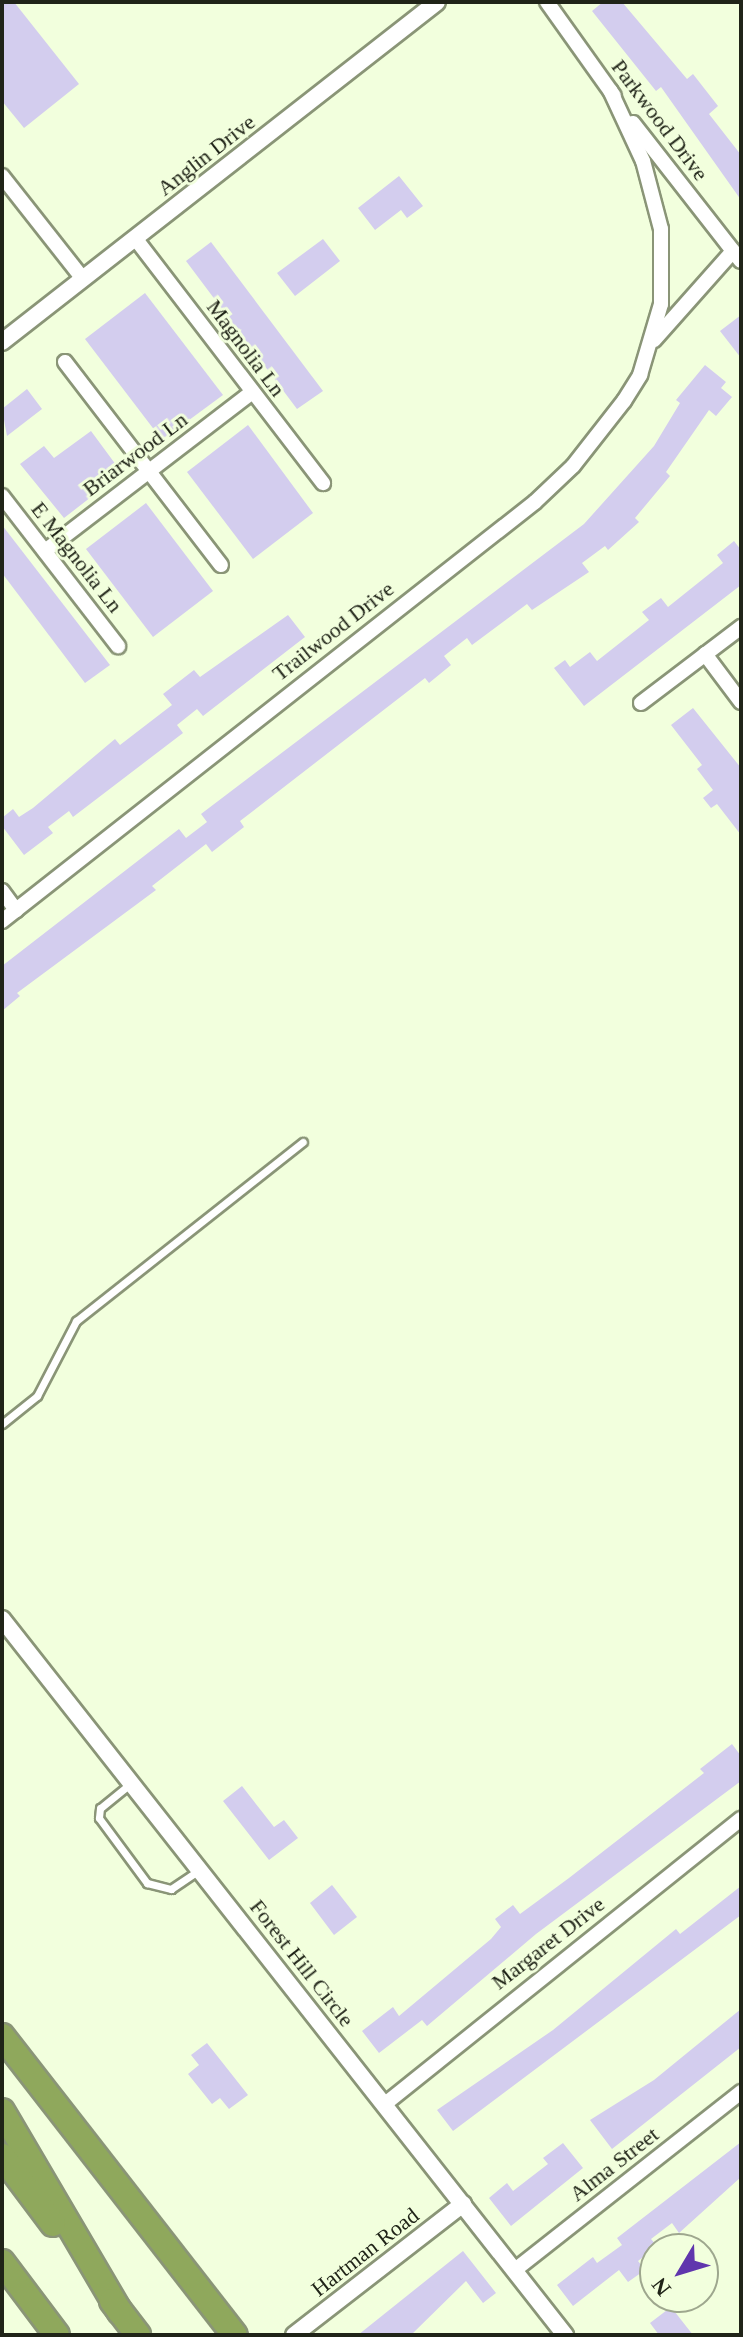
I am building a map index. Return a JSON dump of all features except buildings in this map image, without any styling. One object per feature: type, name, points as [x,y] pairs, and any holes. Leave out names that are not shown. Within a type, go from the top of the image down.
[{"type":"highway","points":[[2,2036],[235,2335]]},
{"type":"highway","points":[[2,2111],[120,2312]]},
{"type":"highway","points":[[2,2156],[138,2335]]},
{"type":"highway","points":[[2,2262],[57,2335]]},
{"type":"street","name":"Anglin Drive","points":[[2,342],[437,2]]},
{"type":"street","name":"Parkwood Drive","points":[[547,2],[737,256]]},
{"type":"street","name":"Trailwood Drive","points":[[2,921],[535,502],[573,466],[624,401],[652,342],[661,304],[660,217],[643,161],[610,90]]},
{"type":"street","points":[[2,176],[83,279]]},
{"type":"street","name":"Magnolia Ln","points":[[135,238],[323,483]]},
{"type":"street","name":"Trailwood Drive","points":[[652,342],[737,256]]},
{"type":"street","points":[[65,362],[221,565]]},
{"type":"street","name":"Briarwood Ln","points":[[45,551],[252,392]]},
{"type":"street","name":"E Magnolia Ln","points":[[2,496],[118,646]]},
{"type":"street","points":[[641,703],[741,627]]},
{"type":"street","points":[[705,654],[741,702]]},
{"type":"street","points":[[2,891],[16,910]]},
{"type":"street","name":"Forest Hill Circle","points":[[2,1619],[565,2335]]},
{"type":"street","name":"Margaret Drive","points":[[385,2104],[741,1819]]},
{"type":"street","name":"Alma Street","points":[[515,2270],[741,2092]]},
{"type":"street","name":"Hartman Road","points":[[294,2335],[463,2204]]},
{"type":"lane","points":[[2,1424],[37,1396],[76,1321],[303,1142]]},
{"type":"lane","points":[[131,1783],[100,1808],[99,1818],[147,1883],[171,1889],[200,1870]]}]
